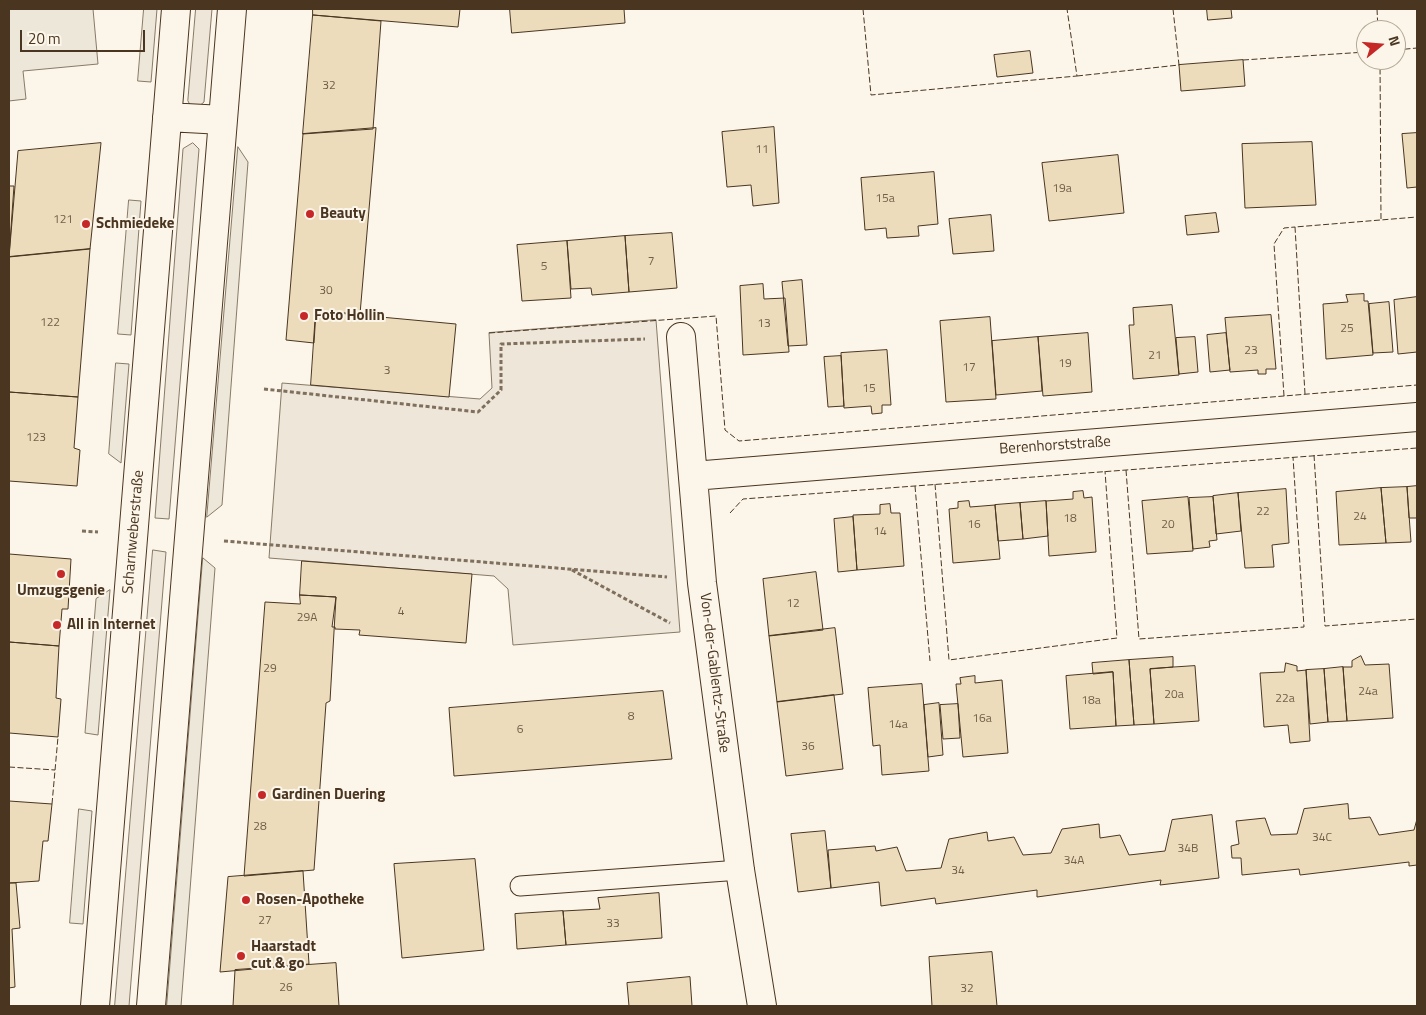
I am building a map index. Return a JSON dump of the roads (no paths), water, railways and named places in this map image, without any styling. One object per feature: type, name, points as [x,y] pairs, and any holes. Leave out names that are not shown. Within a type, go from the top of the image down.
[{"type":"main road","name":"Scharnweberstraße","points":[[95,1006],[176,9]]},
{"type":"main road","points":[[150,1006],[232,9]]},
{"type":"main road","points":[[167,117],[223,120]]},
{"type":"main road","name":"Von-der-Gablentz-Straße","points":[[681,337],[702,580],[740,870],[762,1006]]},
{"type":"main road","name":"Berenhorststraße","points":[[692,466],[1417,417]]},
{"type":"lane","points":[[520,886],[740,870]]},
{"type":"place","name":"Beauty","points":[[310,214]]},
{"type":"place","name":"Schmiedeke","points":[[86,224]]},
{"type":"place","name":"Foto Hollin","points":[[304,316]]},
{"type":"place","name":"Umzugsgenie","points":[[61,574]]},
{"type":"place","name":"All in Internet","points":[[57,625]]},
{"type":"place","name":"Gardinen Duering","points":[[262,795]]},
{"type":"place","name":"Rosen-Apotheke","points":[[246,900]]},
{"type":"place","name":"Haarstadt cut & go","points":[[241,956]]}]
